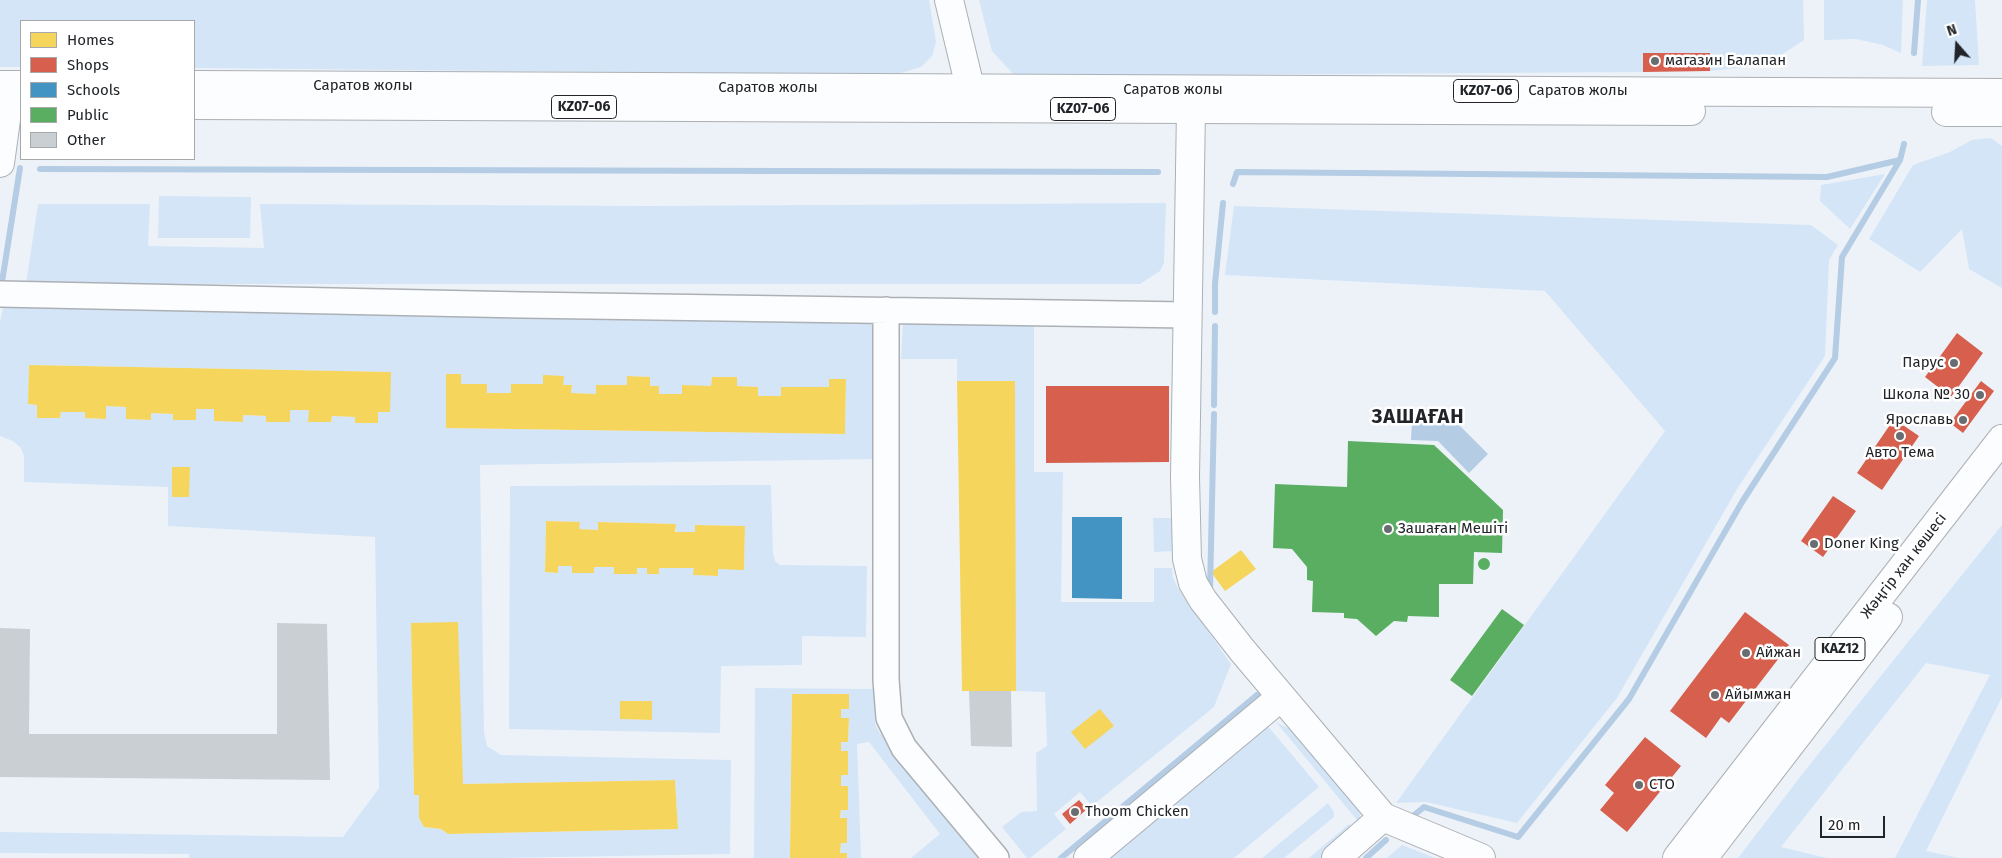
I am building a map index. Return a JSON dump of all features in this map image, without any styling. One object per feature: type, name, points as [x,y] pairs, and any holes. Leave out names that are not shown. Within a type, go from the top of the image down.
[{"type":"main road","points":[[949,0],[973,98]]},
{"type":"main road","name":"Саратов жолы","points":[[195,86],[973,98],[1191,109],[2002,112]]},
{"type":"main road","name":"Саратов жолы","points":[[195,105],[2002,92]]},
{"type":"main road","points":[[0,163],[10,95]]},
{"type":"main road","points":[[1191,109],[1185,477],[1188,567],[1193,583],[1203,600],[1281,697],[1384,817],[1481,858]]},
{"type":"main road","name":"Жәңгір хан көшесі","points":[[1677,858],[2002,439]]},
{"type":"main road","name":"Жәңгір хан көшесі","points":[[1703,858],[2002,469]]},
{"type":"main road","points":[[1088,858],[1281,697]]},
{"type":"main road","points":[[1336,858],[1384,817]]},
{"type":"street","points":[[0,294],[506,305],[1187,315]]},
{"type":"street","points":[[886,310],[886,680],[889,718],[904,748],[996,858]]},
{"type":"shaded area","points":[[0,0],[929,0],[936,42],[932,56],[921,67],[894,75],[195,68],[195,20],[20,20],[20,67],[0,67]]},
{"type":"shaded area","points":[[979,0],[1803,0],[1804,40],[1766,65],[1710,71],[1710,53],[1643,72],[1015,76],[992,51]]},
{"type":"shaded area","points":[[1824,0],[1903,0],[1901,53],[1883,45],[1856,39],[1824,40]]},
{"type":"shaded area","points":[[1927,0],[1975,0],[1979,65],[1922,66]]},
{"type":"shaded area","points":[[1991,138],[2002,146],[2002,288],[1969,269],[1962,229],[1920,272],[1869,239],[1913,165],[1950,152],[1972,140]]},
{"type":"shaded area","points":[[1885,174],[1850,229],[1820,201],[1821,185]]},
{"type":"shaded area","points":[[159,196],[251,197],[250,238],[158,238]]},
{"type":"shaded area","points":[[1166,203],[1164,263],[1160,271],[1140,284],[26,284],[38,204],[150,204],[148,246],[264,248],[260,204],[649,206]]},
{"type":"shaded area","points":[[1234,206],[1811,225],[1838,245],[1829,260],[1825,356],[1737,489],[1617,698],[1517,823],[1426,802],[1396,803],[1665,431],[1545,291],[1225,275]]},
{"type":"shaded area","points":[[3,307],[876,324],[877,459],[480,465],[484,733],[487,746],[501,755],[731,760],[730,854],[501,858],[189,858],[189,854],[0,853],[0,832],[343,837],[379,788],[375,537],[168,526],[168,487],[24,482],[24,456],[21,448],[13,441],[0,436],[0,322]],"holes":[[[29,365],[390,372],[390,412],[378,412],[377,423],[355,423],[355,417],[332,416],[331,422],[309,422],[309,410],[290,410],[266,422],[266,416],[243,415],[243,422],[214,421],[214,409],[196,409],[196,420],[174,420],[173,414],[151,413],[151,420],[126,419],[126,407],[106,406],[106,419],[85,418],[85,412],[61,412],[60,418],[37,418],[37,405],[28,404]],[[447,375],[461,384],[487,384],[487,393],[511,393],[543,384],[543,376],[563,376],[563,385],[572,385],[571,393],[596,394],[596,385],[627,385],[627,376],[649,377],[650,386],[659,386],[659,394],[682,394],[682,386],[711,386],[712,377],[737,377],[737,386],[758,387],[758,396],[781,396],[781,387],[829,387],[829,379],[846,379],[845,434],[446,428]],[[172,467],[189,467],[189,497],[172,497]],[[411,623],[463,784],[675,780],[678,829],[448,834],[441,829],[424,827],[419,818],[419,795],[414,794]]]},
{"type":"shaded area","points":[[1034,322],[1034,472],[1063,472],[1061,602],[1154,602],[1154,568],[1172,568],[1173,578],[1178,588],[1231,664],[1214,707],[1092,806],[1080,792],[1054,814],[1066,829],[1030,858],[1027,858],[1002,827],[1021,812],[1037,811],[1036,753],[1047,746],[1045,692],[1016,691],[957,381],[957,359],[901,359],[903,323]]},
{"type":"shaded area","points":[[1412,421],[1457,423],[1488,454],[1469,473],[1438,441],[1411,440]]},
{"type":"shaded area","points":[[771,485],[773,554],[775,561],[780,565],[867,566],[866,637],[802,636],[802,665],[721,666],[720,733],[509,729],[510,486]],"holes":[[[546,521],[579,522],[579,529],[598,530],[599,522],[675,524],[676,532],[695,532],[695,525],[745,526],[744,569],[718,569],[718,576],[694,575],[694,568],[659,568],[659,574],[647,574],[647,568],[637,568],[637,574],[615,574],[614,567],[594,567],[594,573],[572,573],[572,566],[558,566],[557,573],[545,572]],[[620,701],[651,701],[652,720],[620,719]]]},
{"type":"shaded area","points":[[1153,518],[1174,518],[1174,551],[1154,552]]},
{"type":"shaded area","points":[[2002,525],[2002,697],[1926,851],[1959,858],[1895,858],[1990,675],[1926,663],[1781,847],[1827,858],[1738,858],[1807,768]]},
{"type":"shaded area","points":[[755,688],[874,689],[875,724],[879,732],[982,858],[911,858],[940,834],[869,742],[857,744],[861,858],[847,858],[847,853],[840,853],[841,843],[847,843],[847,818],[840,818],[847,786],[841,786],[841,775],[848,774],[848,751],[841,751],[841,742],[848,742],[849,719],[841,718],[841,709],[849,694],[792,694],[790,858],[754,858]]},
{"type":"shaded area","points":[[1276,722],[1294,731],[1355,803],[1360,814],[1361,825]]},
{"type":"shaded area","points":[[1267,725],[1319,787],[1234,858],[1105,858]]},
{"type":"shaded area","points":[[1328,803],[1334,812],[1334,817],[1284,858],[1262,858]]},
{"type":"shaded area","points":[[1349,824],[1354,831],[1322,858],[1309,858]]},
{"type":"shaded area","points":[[1402,845],[1435,858],[1387,858]]},
{"type":"building: Homes","points":[[29,365],[391,372],[390,412],[378,412],[378,423],[355,423],[355,417],[332,416],[331,422],[308,422],[309,410],[290,410],[290,422],[266,422],[266,416],[243,415],[243,422],[214,421],[214,409],[196,409],[196,420],[173,420],[173,414],[151,413],[151,420],[126,419],[126,407],[106,406],[106,419],[85,418],[85,412],[61,412],[60,418],[37,418],[37,405],[28,404]]},
{"type":"building: Homes","points":[[446,374],[461,374],[461,384],[487,384],[487,393],[511,393],[511,384],[543,384],[543,375],[564,376],[563,385],[572,385],[571,393],[596,394],[596,385],[627,385],[627,376],[650,377],[650,386],[659,386],[659,394],[682,394],[682,385],[711,386],[712,377],[737,377],[737,386],[758,387],[758,396],[781,396],[781,387],[829,387],[829,379],[846,379],[845,434],[446,428]]},
{"type":"building: Homes","points":[[957,381],[1015,381],[1016,691],[962,691]]},
{"type":"building: Homes","points":[[172,467],[190,467],[189,497],[172,497]]},
{"type":"building: Homes","points":[[546,521],[580,522],[579,529],[598,530],[598,522],[676,524],[675,532],[695,532],[695,525],[745,526],[744,570],[718,569],[718,576],[693,575],[694,568],[659,568],[659,574],[647,574],[647,568],[637,568],[637,574],[614,574],[614,567],[594,567],[594,573],[572,573],[572,566],[558,566],[558,573],[545,572]]},
{"type":"building: Homes","points":[[1241,550],[1256,569],[1225,591],[1211,572]]},
{"type":"building: Homes","points":[[458,622],[463,784],[675,780],[678,829],[448,834],[441,829],[424,827],[419,818],[419,795],[414,795],[411,623]]},
{"type":"building: Homes","points":[[792,694],[849,694],[849,709],[841,709],[841,718],[849,718],[848,742],[841,742],[841,751],[848,751],[848,775],[841,775],[841,786],[848,786],[848,810],[841,810],[840,818],[847,818],[847,843],[841,843],[840,853],[847,853],[847,858],[790,858]]},
{"type":"building: Homes","points":[[620,701],[652,701],[652,720],[620,719]]},
{"type":"building: Homes","points":[[1100,709],[1114,726],[1085,749],[1071,732]]},
{"type":"building: Shops","points":[[1643,53],[1710,53],[1710,71],[1643,72]]},
{"type":"building: Shops","points":[[1957,333],[1983,353],[1951,397],[1925,377]]},
{"type":"building: Shops","points":[[1981,381],[1994,391],[1963,433],[1950,423]]},
{"type":"building: Shops","points":[[1046,386],[1169,386],[1169,462],[1046,463]]},
{"type":"building: Shops","points":[[1894,419],[1919,436],[1882,490],[1857,473]]},
{"type":"building: Shops","points":[[1833,496],[1856,511],[1823,557],[1801,541]]},
{"type":"building: Shops","points":[[1745,612],[1789,645],[1729,723],[1721,717],[1706,738],[1670,711]]},
{"type":"building: Shops","points":[[1645,737],[1681,766],[1627,832],[1600,810],[1614,793],[1605,785]]},
{"type":"building: Shops","name":"Thoom Chicken","points":[[1079,800],[1087,809],[1070,824],[1062,814]]},
{"type":"building: Schools","points":[[1072,517],[1122,517],[1122,599],[1072,598]]},
{"type":"building: Public","name":"Зашаған Мешіті","points":[[1348,441],[1434,445],[1503,510],[1502,553],[1474,552],[1473,584],[1439,584],[1439,617],[1408,616],[1407,622],[1394,621],[1376,636],[1357,619],[1344,618],[1344,613],[1312,612],[1313,581],[1307,580],[1307,567],[1292,549],[1273,548],[1275,484],[1347,487]]},
{"type":"building: Public","points":[[1482,558],[1486,558],[1490,564],[1486,570],[1482,570],[1478,566],[1478,562]]},
{"type":"building: Public","points":[[1502,609],[1524,625],[1472,696],[1450,680]]},
{"type":"building: Other","points":[[277,623],[327,624],[330,780],[0,777],[0,628],[30,629],[29,734],[277,734]]},
{"type":"building: Other","points":[[969,691],[1011,691],[1012,747],[971,746]]},
{"type":"waterway","points":[[1914,53],[1918,0]]},
{"type":"waterway","points":[[1233,184],[1237,172],[1827,177],[1900,160],[1904,144]]},
{"type":"waterway","points":[[1413,816],[1424,807],[1518,837],[1629,699],[1742,502],[1835,358],[1842,257],[1900,160]]},
{"type":"waterway","points":[[2,282],[20,168]]},
{"type":"waterway","points":[[40,169],[1158,172]]},
{"type":"waterway","points":[[1215,312],[1215,284],[1223,203]]},
{"type":"waterway","points":[[1214,405],[1215,326]]},
{"type":"waterway","points":[[1210,590],[1214,414]]},
{"type":"waterway","points":[[1061,858],[1257,695]]},
{"type":"waterway","points":[[1366,858],[1386,840]]},
{"type":"place","name":"магазин Балапан","points":[[1655,61]]},
{"type":"place","name":"Парус","points":[[1954,363]]},
{"type":"place","name":"Школа № 30","points":[[1980,395]]},
{"type":"place","name":"Ярославь","points":[[1963,420]]},
{"type":"place","name":"Авто Тема","points":[[1900,436]]},
{"type":"place","name":"Зашаған Мешіті","points":[[1388,529]]},
{"type":"place","name":"Doner King","points":[[1814,544]]},
{"type":"place","name":"Айжан","points":[[1746,653]]},
{"type":"place","name":"Айымжан","points":[[1715,695]]},
{"type":"place","name":"СТО","points":[[1639,785]]},
{"type":"place","name":"Thoom Chicken","points":[[1075,812]]},
{"type":"district","name":"ЗАШАҒАН","points":[[1418,417]]}]
